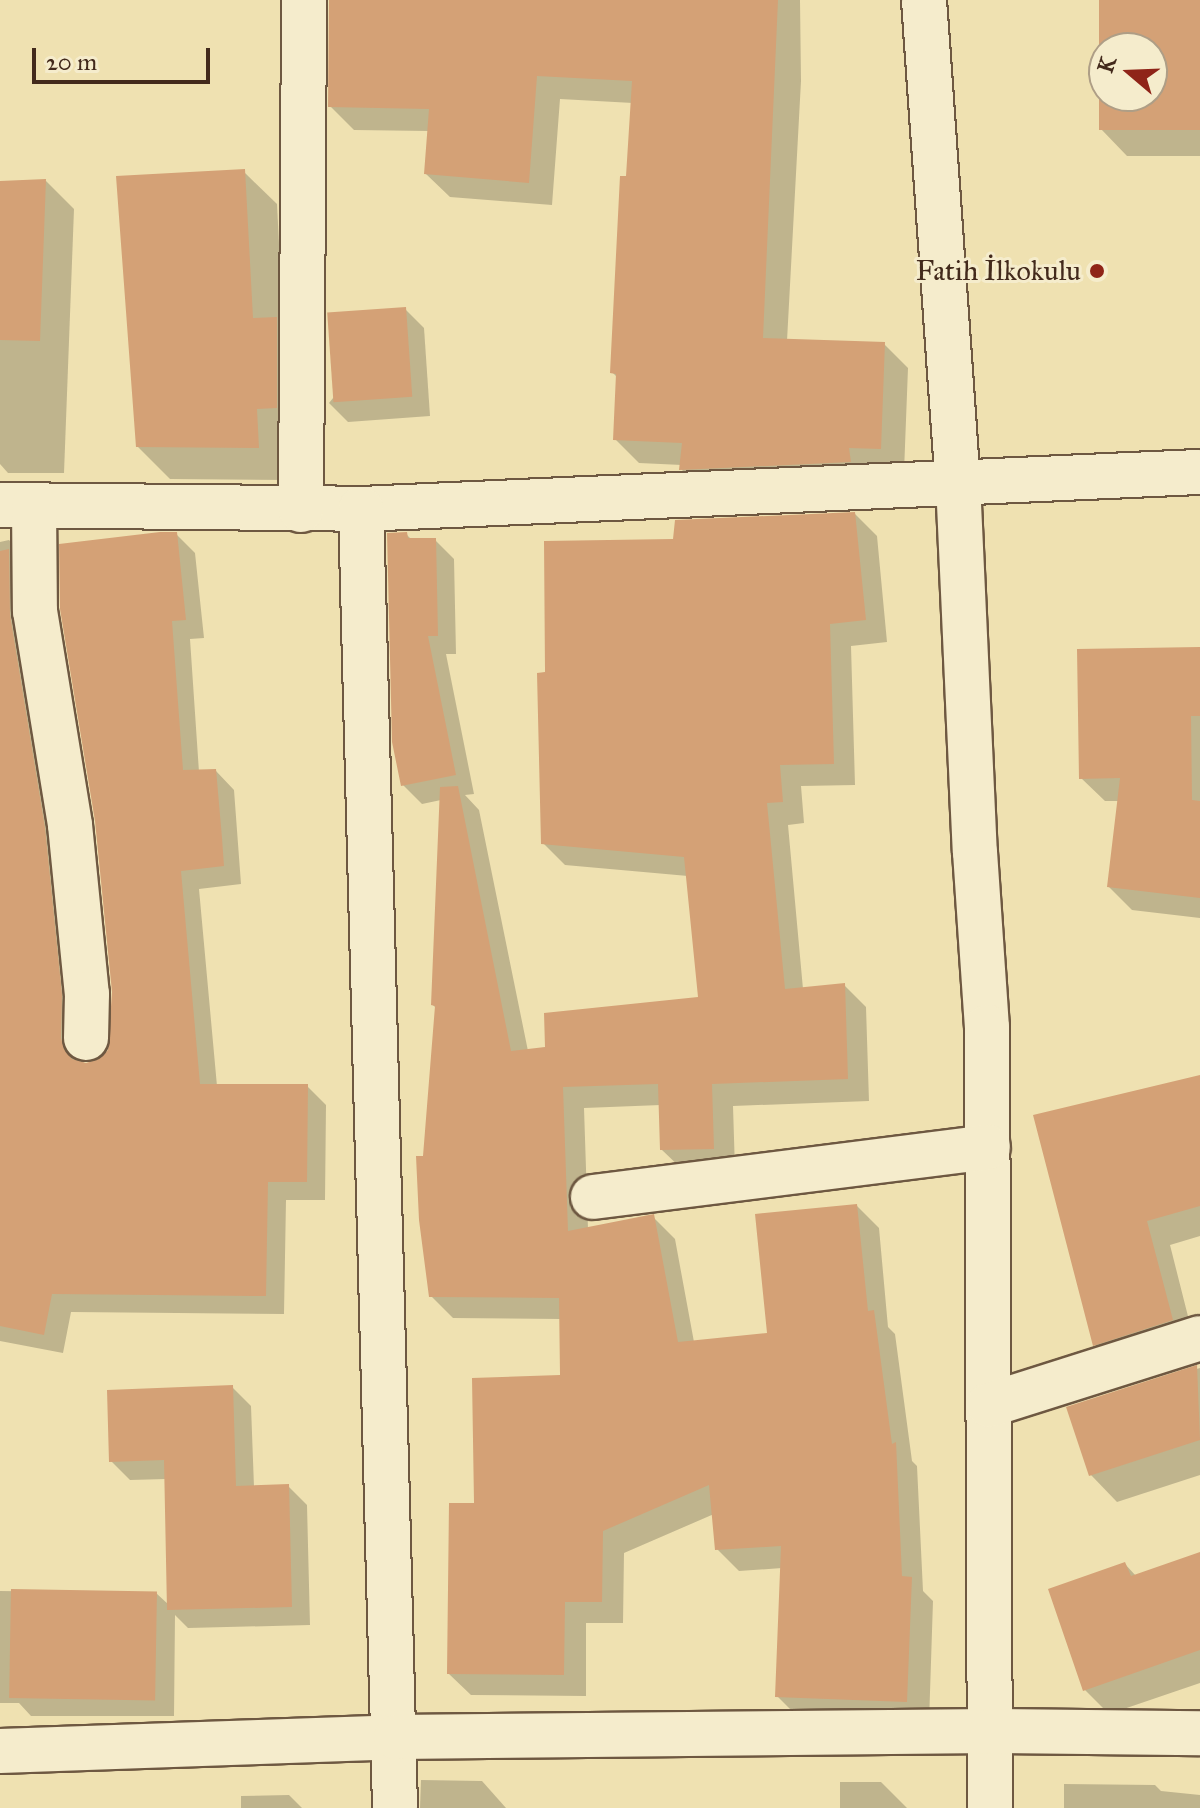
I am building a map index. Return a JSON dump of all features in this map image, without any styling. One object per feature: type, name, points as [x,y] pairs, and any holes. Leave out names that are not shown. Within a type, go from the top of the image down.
[{"type":"street","points":[[301,510],[304,0]]},
{"type":"street","points":[[924,0],[958,482],[987,1027],[990,1808]]},
{"type":"street","points":[[86,1038],[87,994],[70,825],[17,505],[361,509],[1200,472]]},
{"type":"street","points":[[361,509],[396,1737],[395,1808]]},
{"type":"street","points":[[593,1197],[988,1147]]},
{"type":"street","points":[[989,1405],[1200,1338]]},
{"type":"street","points":[[0,1751],[396,1737],[992,1731],[1200,1733]]},
{"type":"building","points":[[329,0],[778,0],[763,338],[885,342],[881,449],[849,448],[851,462],[679,470],[682,443],[613,440],[616,374],[610,373],[620,176],[626,176],[632,81],[537,76],[529,183],[424,174],[429,109],[328,107]]},
{"type":"building","points":[[1099,0],[1200,0],[1200,130],[1099,130],[1099,112],[1168,112],[1168,32],[1099,32]]},
{"type":"building","points":[[245,169],[253,318],[277,317],[277,408],[257,409],[259,448],[136,447],[116,176]]},
{"type":"building","points":[[46,179],[40,341],[0,340],[0,181]]},
{"type":"building","points":[[406,307],[412,397],[333,402],[327,313]]},
{"type":"building","points":[[855,512],[866,620],[830,624],[834,764],[780,765],[783,802],[767,803],[785,989],[845,983],[848,1079],[712,1084],[714,1149],[660,1150],[658,1084],[563,1087],[568,1231],[654,1214],[678,1342],[767,1333],[755,1214],[857,1204],[868,1311],[874,1310],[892,1444],[896,1442],[902,1576],[912,1577],[907,1702],[775,1697],[781,1546],[715,1550],[709,1485],[603,1531],[602,1602],[565,1602],[564,1675],[447,1674],[449,1503],[474,1503],[472,1378],[560,1375],[559,1298],[429,1297],[419,1220],[416,1156],[423,1156],[435,1006],[431,1005],[440,787],[458,786],[511,1051],[545,1047],[544,1013],[698,997],[684,857],[541,844],[537,673],[545,672],[544,541],[673,539],[675,520]]},
{"type":"building","points":[[177,532],[186,620],[172,621],[183,770],[216,769],[222,838],[224,866],[181,871],[200,1084],[308,1084],[307,1182],[268,1182],[266,1296],[52,1294],[44,1335],[0,1326],[0,551],[9,549],[10,615],[45,828],[62,995],[61,1038],[64,1049],[72,1059],[86,1063],[99,1059],[108,1050],[112,992],[95,821],[60,609],[59,544]]},
{"type":"building","points":[[407,532],[408,538],[436,538],[438,636],[428,636],[456,775],[401,786],[392,742],[387,533]]},
{"type":"building","points":[[1200,647],[1200,716],[1191,716],[1192,800],[1200,801],[1200,898],[1107,887],[1120,778],[1079,779],[1077,649]]},
{"type":"building","points":[[1200,1075],[1200,1206],[1147,1221],[1173,1320],[1093,1346],[1033,1115]]},
{"type":"building","points":[[1197,1365],[1200,1440],[1089,1476],[1066,1407]]},
{"type":"building","points":[[233,1385],[236,1486],[289,1484],[292,1607],[167,1610],[164,1460],[109,1462],[107,1390]]},
{"type":"building","points":[[1200,1552],[1200,1650],[1083,1691],[1048,1589],[1125,1562],[1131,1576]]},
{"type":"building","points":[[11,1589],[157,1592],[155,1701],[9,1698]]},
{"type":"place","name":"Fatih İlkokulu","points":[[1097,271]]}]
